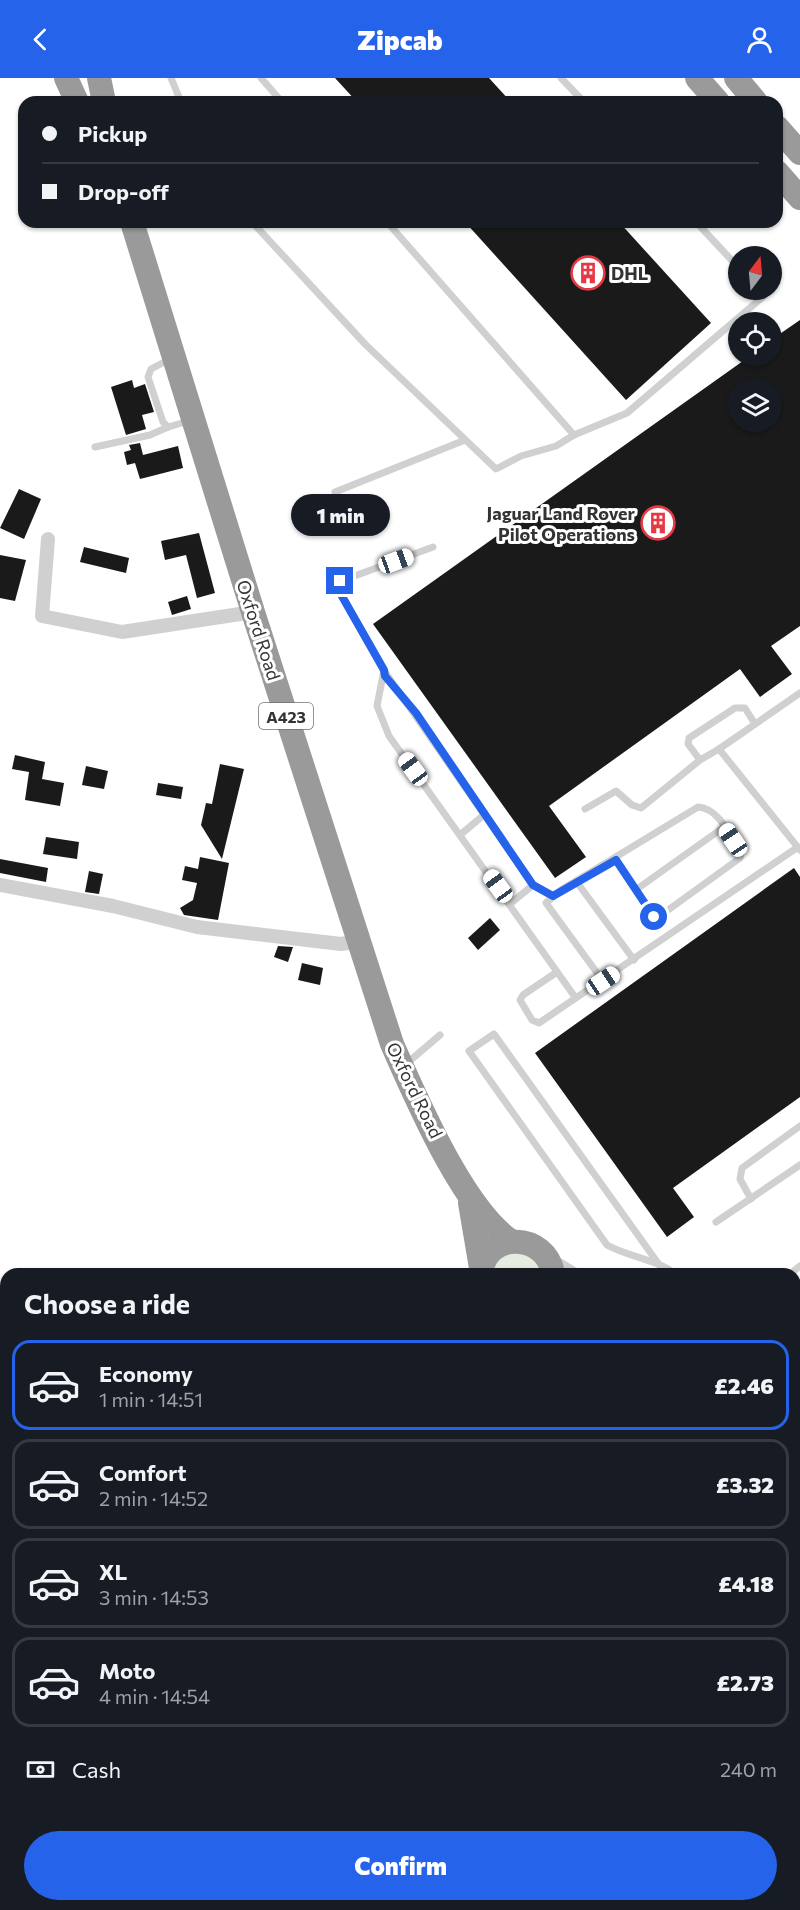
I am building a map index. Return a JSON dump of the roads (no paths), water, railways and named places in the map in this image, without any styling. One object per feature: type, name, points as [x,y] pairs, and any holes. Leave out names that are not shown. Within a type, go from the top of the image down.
[{"type":"highway","points":[[66,78],[74,96]]},
{"type":"highway","points":[[99,78],[103,96]]},
{"type":"highway","points":[[697,78],[712,96]]},
{"type":"highway","points":[[736,78],[751,96]]},
{"type":"highway","points":[[783,134],[800,153]]},
{"type":"highway","points":[[783,179],[800,198]]},
{"type":"highway","name":"Oxford Road","points":[[134,228],[253,612],[392,1044],[470,1198],[488,1221],[512,1241]]},
{"type":"highway","name":"Oxford Road","points":[[470,1198],[481,1268]]},
{"type":"highway","points":[[483,1268],[492,1250],[512,1241],[526,1242],[549,1263]]},
{"type":"street","points":[[48,539],[42,616],[122,632],[253,612]]},
{"type":"street","points":[[0,885],[112,906],[197,927],[341,944],[359,941]]},
{"type":"lane","points":[[171,78],[178,96]]},
{"type":"lane","points":[[261,78],[277,96]]},
{"type":"lane","points":[[561,78],[578,96]]},
{"type":"lane","points":[[258,228],[366,345],[496,469],[521,456],[556,446],[574,435],[627,413],[759,300]]},
{"type":"lane","points":[[392,228],[574,435]]},
{"type":"lane","points":[[702,228],[728,256]]},
{"type":"lane","points":[[168,426],[163,422],[148,377],[151,369],[175,356]]},
{"type":"lane","points":[[95,447],[150,435],[168,426],[194,419]]},
{"type":"lane","points":[[335,492],[465,440]]},
{"type":"lane","points":[[433,547],[340,581],[339,591],[384,670],[385,676],[416,713],[533,885],[553,896]]},
{"type":"lane","points":[[384,670],[377,706],[389,736],[574,997]]},
{"type":"lane","points":[[585,809],[616,790],[632,805],[641,808],[700,760],[800,693]]},
{"type":"lane","points":[[700,760],[688,744],[689,738],[735,708],[745,708],[755,724]]},
{"type":"lane","points":[[557,972],[523,994],[520,1000],[532,1020],[539,1023],[574,997],[603,981],[799,848],[718,748]]},
{"type":"lane","points":[[603,981],[546,903],[553,896],[616,860],[699,807],[707,808],[724,827],[741,853],[740,858],[657,918],[654,917],[616,860]]},
{"type":"lane","points":[[460,835],[485,814]]},
{"type":"lane","points":[[637,889],[724,827]]},
{"type":"lane","points":[[576,881],[634,960]]},
{"type":"lane","points":[[510,904],[533,885]]},
{"type":"lane","points":[[660,1266],[495,1034],[469,1051],[607,1245],[664,1268]]},
{"type":"lane","points":[[402,1067],[440,1035]]},
{"type":"lane","points":[[752,1199],[740,1179],[742,1168],[800,1126]]},
{"type":"lane","points":[[716,1222],[800,1165]]},
{"type":"place","name":"DHL","points":[[588,273]]},
{"type":"place","name":"Jaguar Land Rover Pilot Operations","points":[[658,523]]}]
